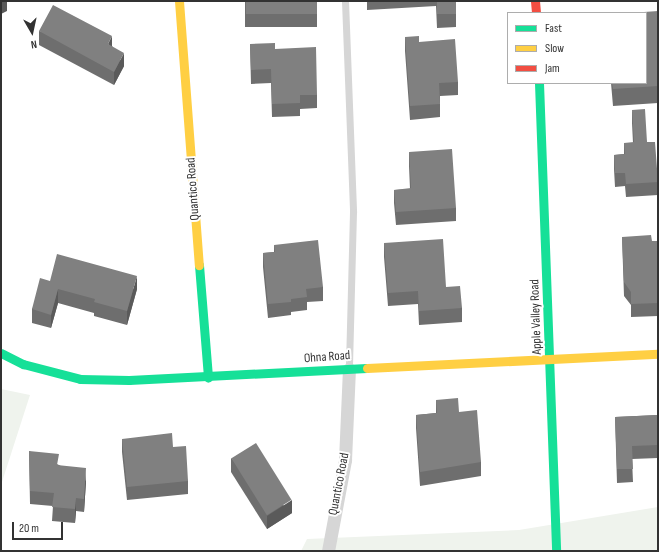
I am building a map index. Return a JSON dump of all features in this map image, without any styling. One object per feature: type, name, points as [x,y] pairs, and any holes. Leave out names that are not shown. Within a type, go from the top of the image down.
[{"type":"street","name":"Quantico Road","points":[[179,1],[208,378]]},
{"type":"street","points":[[535,1],[536,12]]},
{"type":"street","name":"Apple Valley Road","points":[[539,84],[556,551]]},
{"type":"street","name":"Ohna Road","points":[[1,353],[23,364],[80,379],[208,378],[550,356],[658,354]]},
{"type":"street","name":"Quantico Road","points":[[328,551],[345,460],[348,369]]},
{"type":"lane","points":[[345,1],[353,212],[348,369]]},
{"type":"shaded area","points":[[1,389],[30,395],[1,485]]},
{"type":"shaded area","points":[[658,507],[658,551],[301,551],[307,539],[519,530]]},
{"type":"building","points":[[246,1],[317,1],[317,14],[246,14]]},
{"type":"building","points":[[437,1],[456,1],[456,14],[437,14]]},
{"type":"building","points":[[53,5],[112,36],[108,44],[124,53],[114,72],[39,31]]},
{"type":"building","points":[[658,11],[658,86],[613,89],[612,84],[647,84],[647,12],[644,12]]},
{"type":"building","points":[[419,36],[419,42],[455,39],[458,82],[439,83],[440,104],[410,106],[405,37]]},
{"type":"building","points":[[275,43],[275,49],[316,47],[317,95],[300,95],[300,103],[272,104],[271,69],[251,70],[250,44]]},
{"type":"building","points":[[645,109],[647,142],[655,142],[658,182],[626,184],[625,173],[615,173],[614,155],[625,154],[624,143],[634,142],[632,110]]},
{"type":"building","points":[[452,149],[456,208],[396,212],[394,190],[411,188],[409,152]]},
{"type":"building","points":[[651,235],[652,241],[658,241],[658,303],[631,304],[631,292],[624,282],[622,237]]},
{"type":"building","points":[[443,239],[446,287],[460,286],[462,308],[419,311],[418,291],[388,293],[384,243]]},
{"type":"building","points":[[318,240],[323,287],[306,289],[307,297],[291,299],[291,302],[268,304],[263,253],[275,252],[274,245]]},
{"type":"building","points":[[57,254],[137,276],[127,311],[94,302],[95,299],[58,289],[51,315],[32,309],[40,278],[50,281]]},
{"type":"building","points":[[458,398],[459,412],[477,410],[481,462],[420,472],[416,415],[437,413],[436,400]]},
{"type":"building","points":[[658,415],[658,445],[632,446],[633,469],[617,469],[615,417]]},
{"type":"building","points":[[172,433],[173,447],[186,446],[188,481],[127,487],[122,439]]},
{"type":"building","points":[[256,443],[292,500],[267,515],[231,458]]},
{"type":"building","points":[[29,451],[59,454],[57,465],[86,468],[84,499],[76,498],[75,509],[52,507],[54,493],[30,491]]},
{"type":"traffic: fast","points":[[539,84],[556,551]]},
{"type":"traffic: fast","points":[[199,265],[208,378]]},
{"type":"traffic: fast","points":[[1,353],[23,364],[80,379],[129,380],[367,368]]},
{"type":"traffic: slow","points":[[179,1],[199,265]]},
{"type":"traffic: slow","points":[[367,368],[658,354]]},
{"type":"traffic: jam","points":[[535,1],[536,12]]}]
